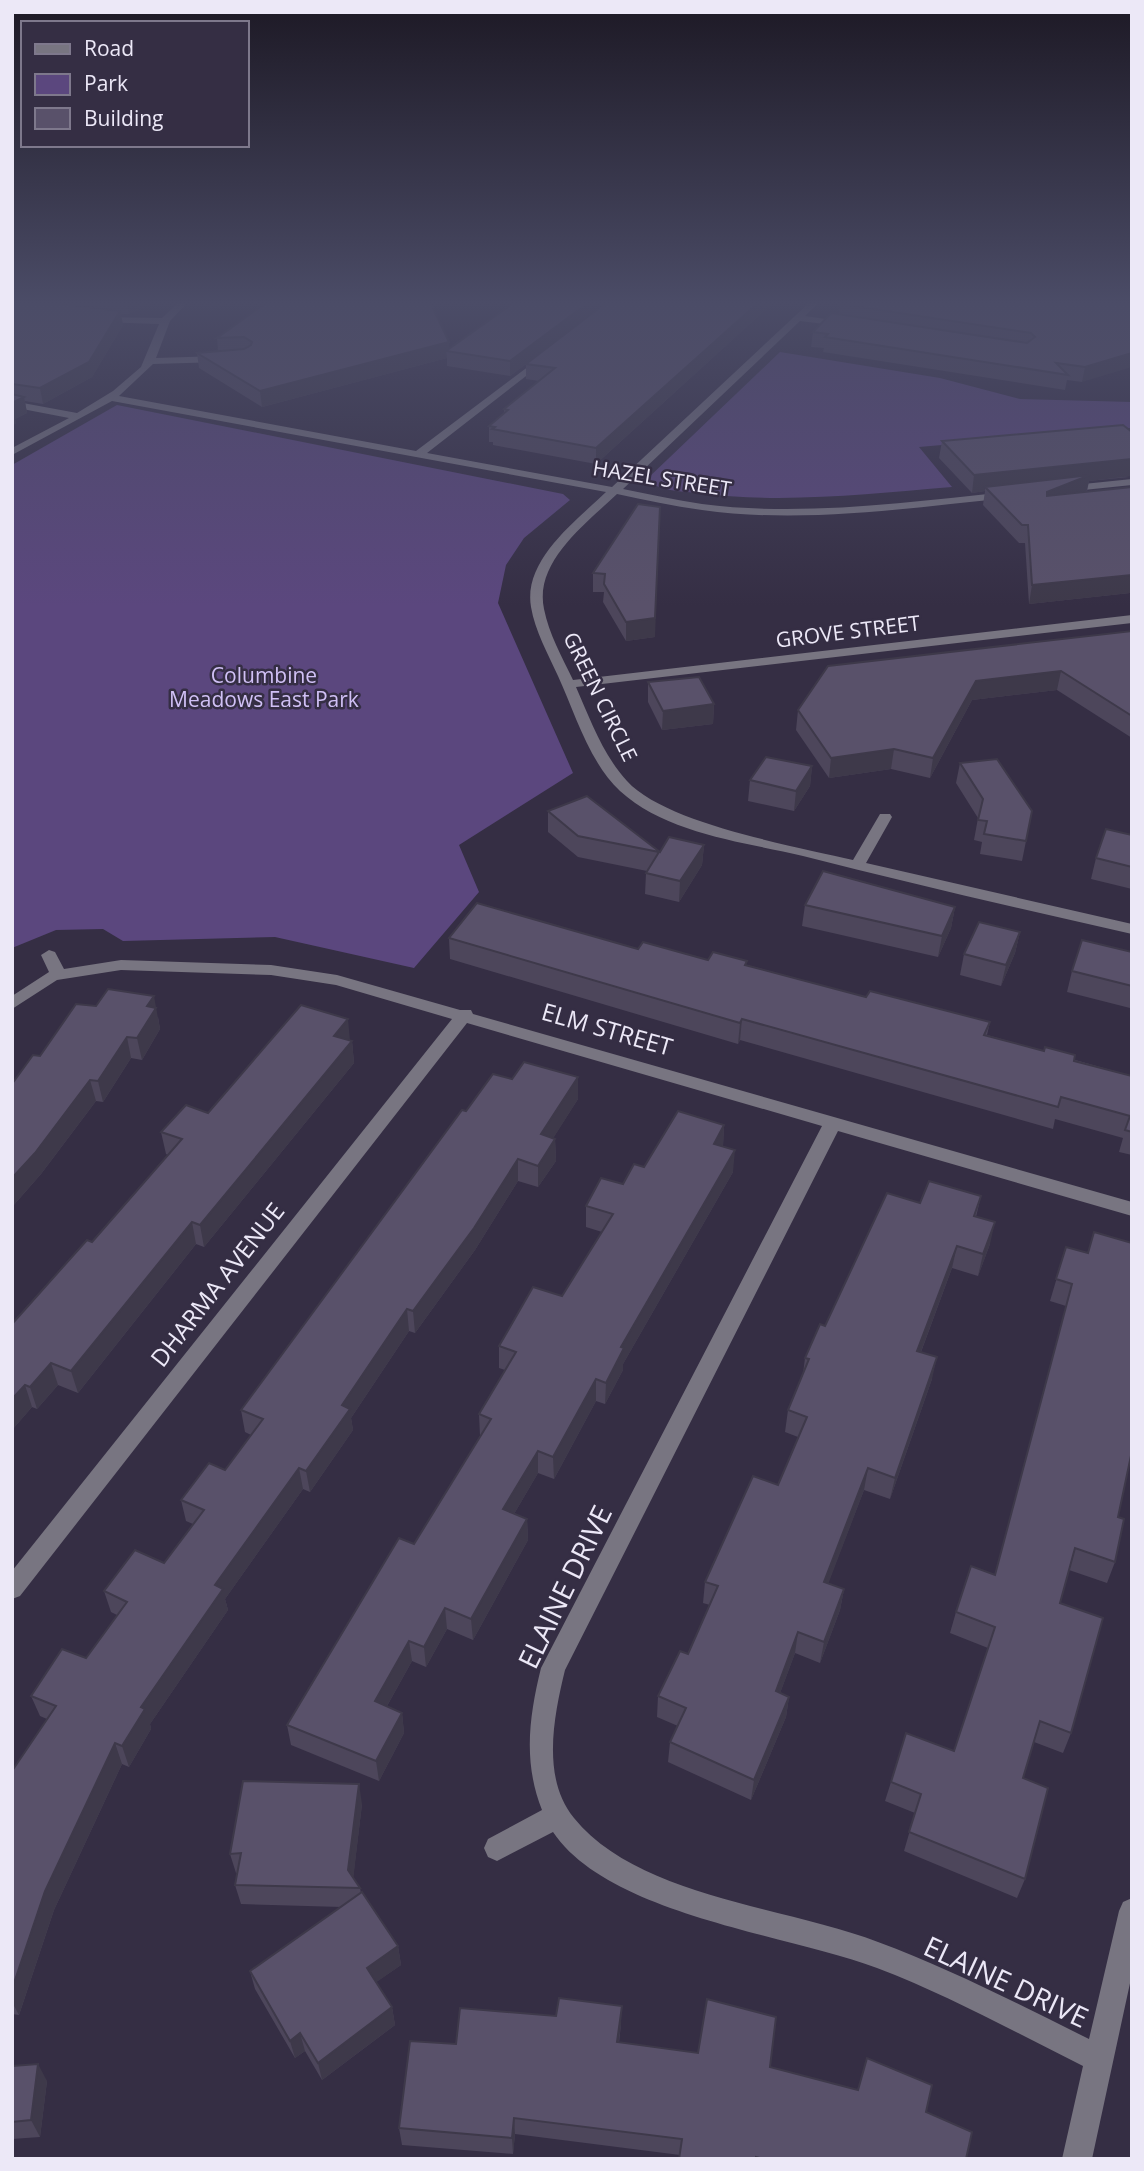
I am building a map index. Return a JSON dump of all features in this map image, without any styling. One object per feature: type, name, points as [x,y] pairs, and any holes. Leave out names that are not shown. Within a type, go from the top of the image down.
[{"type":"street","points":[[12,452],[98,403]]},
{"type":"street","name":"HAZEL STREET","points":[[143,403],[703,508],[784,513],[1021,494]]},
{"type":"street","points":[[417,455],[484,403]]},
{"type":"street","name":"GREEN CIRCLE","points":[[707,403],[549,556],[535,589],[535,601],[545,633],[618,780],[648,805],[715,829],[857,866],[1132,929]]},
{"type":"street","points":[[12,404],[75,416]]},
{"type":"street","points":[[1048,491],[1132,482]]},
{"type":"street","name":"GROVE STREET","points":[[569,684],[1132,619]]},
{"type":"street","points":[[857,866],[884,817]]},
{"type":"street","points":[[12,1004],[35,985],[58,974],[49,955]]},
{"type":"street","name":"ELM STREET","points":[[58,974],[121,965],[271,970],[366,986],[1132,1209]]},
{"type":"street","name":"DHARMA AVENUE","points":[[12,1589],[465,1014]]},
{"type":"street","name":"ELAINE DRIVE","points":[[834,1121],[553,1668],[543,1708],[541,1751],[547,1793],[565,1827],[598,1860],[677,1898],[815,1933],[877,1955],[995,2007],[1099,2059]]},
{"type":"street","points":[[497,1847],[558,1815]]},
{"type":"street","points":[[1077,2159],[1132,1911]]},
{"type":"green space","points":[[726,403],[1132,403],[1132,428],[919,447],[952,487],[824,497],[761,498],[677,491],[646,480]]},
{"type":"green space","name":"Columbine Meadows East Park","points":[[117,405],[563,494],[570,500],[524,538],[506,565],[498,603],[573,773],[459,845],[479,892],[414,968],[275,937],[123,941],[103,929],[56,930],[12,948],[12,465]]},
{"type":"building","points":[[511,403],[646,403],[596,448],[492,429],[495,427],[489,426],[508,410],[504,409]]},
{"type":"building","points":[[1123,425],[1132,432],[1132,459],[974,475],[942,441]]},
{"type":"building","points":[[1090,475],[1047,492],[1047,496],[1132,487],[1132,575],[1032,585],[1028,525],[1022,525],[985,487]]},
{"type":"building","points":[[638,504],[660,507],[655,618],[626,622],[604,584],[605,574],[593,573]]},
{"type":"building","points":[[1132,631],[1132,716],[1061,671],[976,681],[933,758],[894,749],[831,758],[798,710],[828,666]]},
{"type":"building","points":[[699,677],[714,704],[663,711],[648,682]]},
{"type":"building","points":[[766,757],[812,766],[796,791],[750,780]]},
{"type":"building","points":[[997,759],[1032,811],[1026,841],[984,834],[987,821],[978,820],[983,799],[960,763]]},
{"type":"building","points":[[587,796],[660,852],[669,837],[704,845],[680,881],[646,873],[659,852],[578,836],[548,811]]},
{"type":"building","points":[[1106,829],[1132,835],[1132,867],[1096,858]]},
{"type":"building","points":[[823,871],[955,907],[942,936],[805,905]]},
{"type":"building","points":[[477,903],[638,949],[643,942],[708,960],[713,952],[747,961],[745,965],[866,997],[870,991],[990,1022],[984,1035],[1044,1051],[1045,1047],[1075,1055],[1074,1061],[1132,1076],[1132,1132],[1125,1130],[1130,1116],[1061,1097],[1058,1107],[742,1019],[740,1023],[449,938]]},
{"type":"building","points":[[979,922],[1020,932],[1006,965],[964,954]]},
{"type":"building","points":[[1082,940],[1132,952],[1132,986],[1072,971]]},
{"type":"building","points":[[108,989],[154,996],[147,1006],[156,1008],[137,1038],[127,1037],[98,1081],[90,1080],[35,1153],[12,1178],[12,1084],[33,1055],[40,1056],[76,1004],[96,1006]]},
{"type":"building","points":[[301,1005],[348,1019],[334,1036],[352,1041],[200,1225],[192,1222],[71,1371],[51,1363],[30,1387],[25,1385],[12,1399],[12,1324],[87,1240],[92,1242],[182,1139],[161,1132],[186,1105],[208,1113]]},
{"type":"building","points":[[524,1062],[578,1077],[541,1134],[555,1139],[538,1166],[518,1159],[474,1228],[413,1311],[407,1309],[342,1405],[350,1409],[306,1471],[299,1468],[215,1585],[223,1589],[141,1707],[145,1709],[122,1746],[115,1743],[45,1891],[12,1989],[12,1771],[56,1706],[31,1696],[62,1649],[86,1658],[127,1602],[104,1591],[135,1550],[164,1563],[204,1510],[181,1500],[209,1463],[225,1470],[263,1419],[241,1410],[462,1110],[466,1111],[493,1074],[512,1079]]},
{"type":"building","points":[[678,1111],[724,1125],[714,1144],[735,1150],[621,1347],[624,1348],[606,1383],[596,1379],[553,1457],[538,1451],[503,1509],[527,1519],[471,1619],[445,1608],[424,1647],[409,1641],[375,1701],[402,1713],[376,1761],[287,1725],[399,1538],[414,1544],[491,1419],[479,1414],[516,1352],[499,1346],[533,1287],[562,1296],[613,1214],[586,1206],[601,1178],[623,1184],[634,1164],[644,1167]]},
{"type":"building","points":[[929,1181],[981,1196],[974,1216],[995,1222],[983,1254],[957,1246],[917,1351],[937,1357],[895,1478],[868,1468],[824,1582],[844,1589],[824,1642],[798,1632],[776,1691],[789,1697],[754,1780],[670,1742],[686,1708],[658,1696],[680,1651],[688,1654],[718,1586],[705,1582],[753,1476],[778,1485],[807,1417],[788,1410],[809,1359],[805,1358],[820,1324],[825,1326],[887,1193],[920,1203]]},
{"type":"building","points":[[1094,1232],[1132,1243],[1132,1451],[1118,1517],[1124,1519],[1115,1562],[1075,1548],[1060,1603],[1103,1618],[1071,1733],[1040,1721],[1023,1778],[1048,1788],[1025,1879],[909,1832],[921,1794],[891,1782],[906,1733],[954,1751],[995,1627],[956,1612],[971,1566],[995,1575],[1072,1284],[1056,1279],[1066,1247],[1088,1253]]},
{"type":"building","points":[[243,1781],[359,1784],[348,1870],[360,1888],[235,1885],[241,1853],[230,1854]]},
{"type":"building","points":[[362,1892],[398,1946],[367,1968],[392,2007],[318,2063],[300,2033],[290,2041],[250,1971]]},
{"type":"building","points":[[559,1998],[622,2006],[617,2042],[698,2053],[707,1999],[776,2017],[770,2067],[858,2090],[867,2058],[932,2085],[926,2112],[972,2132],[966,2159],[679,2159],[682,2139],[514,2118],[512,2138],[399,2128],[410,2041],[456,2044],[460,2008],[556,2016]]},
{"type":"building","points":[[38,2064],[31,2120],[12,2122],[12,2066]]}]
